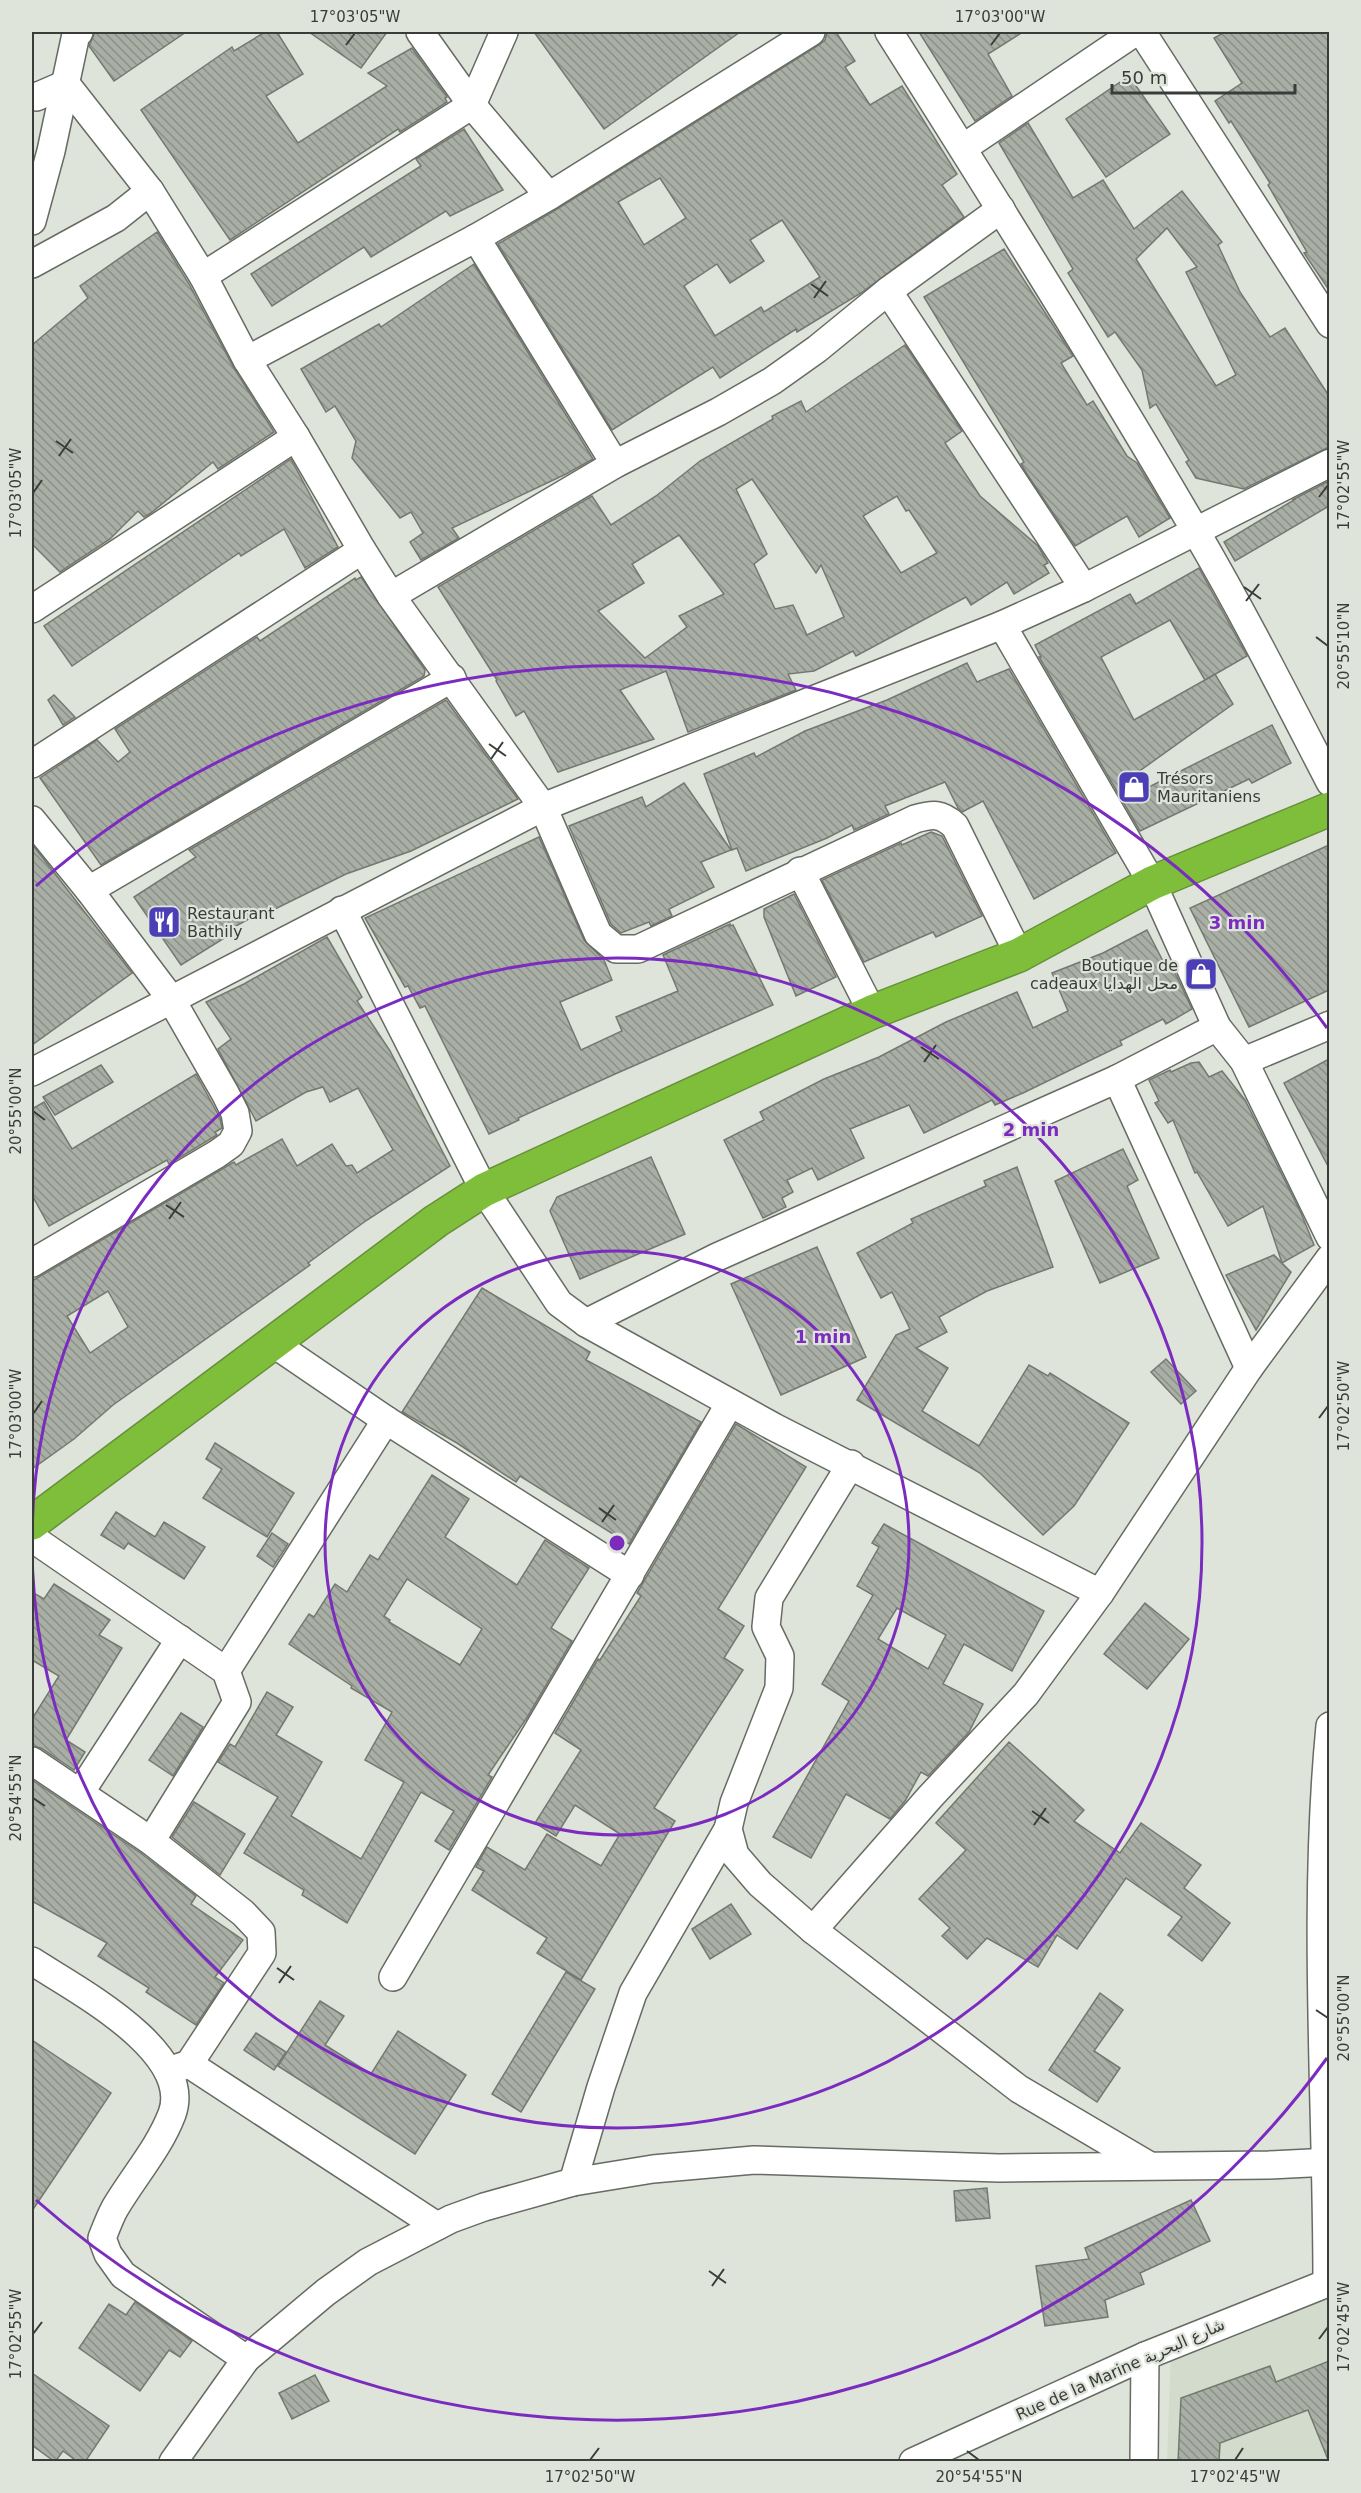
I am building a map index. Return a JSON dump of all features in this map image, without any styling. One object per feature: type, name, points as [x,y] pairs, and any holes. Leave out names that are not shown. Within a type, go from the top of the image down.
[{"type":"highway","points":[[32,1523],[436,1221],[484,1190],[872,1012],[1019,955],[1152,883],[1329,809]]},
{"type":"street","points":[[32,221],[51,152],[76,34],[79,32]]},
{"type":"street","points":[[420,32],[472,105],[549,196]]},
{"type":"street","points":[[203,276],[472,105],[504,32]]},
{"type":"street","points":[[247,360],[476,238],[549,196],[811,32]]},
{"type":"street","points":[[889,32],[1001,209],[1196,531],[1276,677],[1329,782]]},
{"type":"street","points":[[963,148],[1134,32]]},
{"type":"street","points":[[1142,32],[1329,324]]},
{"type":"street","points":[[32,96],[36,97],[66,84]]},
{"type":"street","points":[[66,84],[150,191],[203,276],[247,360],[391,596],[543,807],[598,934],[616,949],[638,949],[800,871],[915,819],[933,814],[945,817],[955,825],[1019,955]]},
{"type":"street","points":[[32,264],[116,218],[150,191]]},
{"type":"street","points":[[391,596],[615,464],[718,412],[772,381],[817,349],[888,291],[1001,209]]},
{"type":"street","points":[[476,238],[615,464]]},
{"type":"street","points":[[888,291],[1084,588]]},
{"type":"street","points":[[32,609],[296,437]]},
{"type":"street","points":[[34,1066],[171,999],[543,807],[1002,625],[1084,588],[1329,463]]},
{"type":"street","points":[[32,764],[362,550]]},
{"type":"street","points":[[1002,625],[1152,883],[1217,1027],[1244,1061],[1329,1237]]},
{"type":"street","points":[[89,890],[452,678]]},
{"type":"street","points":[[32,820],[89,890],[171,999],[234,1113],[238,1131],[231,1144],[32,1263]]},
{"type":"street","points":[[800,871],[872,1012]]},
{"type":"street","points":[[342,910],[484,1190],[559,1304],[586,1323],[730,1403],[1100,1593]]},
{"type":"street","points":[[1244,1061],[1329,1025]]},
{"type":"street","points":[[586,1323],[717,1257],[1117,1079],[1217,1027]]},
{"type":"street","points":[[1117,1079],[1249,1368]]},
{"type":"street","points":[[813,1930],[930,1797],[1026,1694],[1100,1593],[1249,1368],[1329,1258]]},
{"type":"street","points":[[273,1343],[386,1420],[630,1575]]},
{"type":"street","points":[[393,1977],[730,1403]]},
{"type":"street","points":[[226,1671],[386,1420]]},
{"type":"street","points":[[573,2182],[601,2087],[633,1993],[728,1829],[734,1803],[779,1688],[780,1656],[766,1627],[769,1598],[851,1464]]},
{"type":"street","points":[[32,1538],[226,1671],[237,1702],[151,1841]]},
{"type":"street","points":[[80,1793],[180,1639]]},
{"type":"street","points":[[1328,2283],[1328,2162],[1320,1909],[1329,1726]]},
{"type":"street","points":[[32,1761],[151,1841],[243,1913],[261,1932],[262,1953],[178,2068],[173,2090],[173,2111],[160,2140],[114,2210],[102,2238],[108,2254],[123,2275],[246,2359]]},
{"type":"street","points":[[728,1829],[735,1855],[746,1869],[813,1930],[1019,2089],[1148,2165]]},
{"type":"street","points":[[32,1961],[127,2023],[155,2052],[178,2068],[437,2226]]},
{"type":"street","points":[[173,2462],[246,2359],[326,2292],[368,2262],[437,2226],[484,2207],[573,2182],[652,2169],[754,2160],[999,2168],[1269,2165],[1328,2162]]},
{"type":"street","name":"Rue de la Marine شارع البحرية","points":[[913,2462],[1145,2356],[1328,2283]]},
{"type":"street","points":[[1144,2462],[1145,2356]]},
{"type":"shaded area","points":[[1329,2286],[1329,2461],[1167,2462],[1171,2348]]},
{"type":"building","points":[[95,32],[186,32],[114,81],[89,46]]},
{"type":"building","points":[[265,32],[277,32],[303,74],[266,96],[298,143],[387,86],[368,73],[412,48],[447,97],[445,98],[447,102],[400,132],[398,129],[230,240],[141,110],[232,47],[234,51]]},
{"type":"building","points":[[309,32],[387,32],[361,68]]},
{"type":"building","points":[[534,32],[740,32],[604,129]]},
{"type":"building","points":[[827,32],[836,32],[855,61],[845,67],[870,105],[902,86],[957,174],[942,185],[964,217],[861,293],[797,332],[796,329],[720,378],[713,367],[612,430],[498,244],[825,40]],"holes":[[[660,178],[686,218],[644,245],[618,202]],[[782,220],[820,277],[764,312],[761,307],[715,336],[684,286],[717,264],[730,283],[764,261],[750,240]]]},
{"type":"building","points":[[919,32],[1023,32],[988,54],[1012,96],[975,121]]},
{"type":"building","points":[[1225,32],[1329,32],[1329,290],[1304,253],[1307,252],[1268,185],[1270,183],[1231,121],[1229,123],[1215,101],[1242,83],[1214,38]]},
{"type":"building","points":[[1129,76],[1170,134],[1106,177],[1066,119]]},
{"type":"building","points":[[1028,123],[1073,198],[1103,180],[1134,229],[1182,191],[1222,242],[1218,245],[1240,292],[1270,337],[1285,328],[1329,396],[1329,447],[1244,489],[1196,478],[1186,462],[1189,460],[1156,404],[1150,408],[1142,370],[1115,332],[1108,337],[1068,273],[1073,269],[999,143]],"holes":[[[1167,228],[1197,267],[1186,272],[1236,375],[1216,386],[1136,259]]]},
{"type":"building","points":[[464,129],[503,190],[450,216],[446,211],[371,257],[364,247],[272,306],[251,274],[421,166],[416,159]]},
{"type":"building","points":[[157,232],[189,284],[234,368],[274,432],[218,469],[213,462],[151,513],[144,517],[138,511],[110,539],[60,572],[32,544],[32,345],[88,298],[80,286]]},
{"type":"building","points":[[1004,249],[1073,356],[1061,363],[1087,405],[1093,401],[1127,456],[1137,463],[1170,518],[1139,537],[1127,516],[1075,546],[1027,474],[1021,464],[1024,462],[924,297]]},
{"type":"building","points":[[474,264],[593,459],[452,528],[459,538],[421,560],[410,542],[423,533],[411,512],[400,518],[352,458],[356,441],[335,406],[326,412],[301,369],[379,324],[381,327]]},
{"type":"building","points":[[905,345],[962,431],[945,443],[980,496],[1038,546],[1048,563],[1044,565],[1049,573],[1014,594],[1007,582],[971,605],[966,597],[856,656],[853,651],[814,671],[788,674],[796,690],[688,732],[666,671],[620,690],[654,739],[558,772],[524,711],[516,716],[497,680],[438,587],[592,496],[611,525],[656,496],[700,461],[773,419],[772,416],[801,401],[806,412]],"holes":[[[752,479],[816,573],[821,565],[844,617],[807,635],[793,605],[775,609],[754,564],[767,554],[736,489]],[[897,496],[937,553],[901,573],[863,516]],[[679,535],[724,594],[679,616],[687,627],[645,658],[598,611],[644,583],[632,564]]]},
{"type":"building","points":[[291,459],[338,547],[305,568],[284,529],[241,556],[239,553],[72,666],[44,626]]},
{"type":"building","points":[[1329,481],[1329,506],[1235,561],[1224,542],[1294,500],[1292,500]]},
{"type":"building","points":[[1199,568],[1247,656],[1215,674],[1233,704],[1127,780],[1135,794],[1272,725],[1291,763],[1252,783],[1249,779],[1140,831],[1039,657],[1041,657],[1035,645],[1130,594],[1136,604]],"holes":[[[1170,620],[1205,680],[1134,720],[1101,657]]]},
{"type":"building","points":[[361,577],[425,670],[424,676],[101,865],[40,778],[97,740],[118,762],[130,752],[115,729],[257,637],[260,641],[355,578],[356,580]]},
{"type":"building","points":[[967,663],[977,682],[1009,669],[1116,853],[1034,899],[983,801],[962,812],[945,782],[885,806],[889,814],[854,830],[852,825],[827,838],[746,871],[737,848],[732,850],[704,774],[754,753],[756,757],[805,731],[887,700]]},
{"type":"building","points":[[54,695],[75,717],[63,725],[48,700]]},
{"type":"building","points":[[446,700],[518,799],[411,851],[346,874],[273,910],[271,907],[223,933],[226,937],[181,965],[134,897],[196,857],[189,850]]},
{"type":"building","points":[[684,783],[731,850],[701,862],[714,887],[669,909],[672,916],[651,926],[649,922],[621,933],[611,924],[569,826],[642,797],[646,807]]},
{"type":"building","points":[[931,832],[942,836],[982,916],[936,937],[933,932],[864,962],[822,880],[901,843],[902,845]]},
{"type":"building","points":[[539,837],[584,940],[604,960],[612,980],[560,1002],[581,1050],[622,1031],[616,1017],[678,991],[663,955],[730,924],[730,926],[733,925],[773,1005],[518,1118],[519,1120],[489,1134],[425,1006],[420,1008],[408,986],[405,987],[365,918]]},
{"type":"building","points":[[32,844],[132,973],[32,1045]]},
{"type":"building","points":[[1329,845],[1329,990],[1249,1027],[1190,908]]},
{"type":"building","points":[[794,894],[836,977],[796,996],[764,917],[764,909]]},
{"type":"building","points":[[1147,930],[1165,965],[1169,963],[1177,977],[1192,1009],[1166,1024],[1163,1019],[1120,1041],[1122,1045],[1023,1093],[995,1105],[992,1100],[924,1133],[909,1105],[850,1129],[864,1158],[818,1180],[812,1168],[787,1180],[793,1192],[782,1198],[786,1207],[763,1218],[724,1140],[764,1120],[760,1112],[824,1079],[879,1057],[946,1022],[1017,992],[1033,1028],[1068,1011],[1052,973],[1103,953]]},
{"type":"building","points":[[327,937],[362,997],[357,1001],[390,1051],[450,1166],[367,1220],[308,1263],[310,1265],[113,1405],[74,1439],[32,1469],[32,1281],[234,1162],[236,1165],[282,1139],[297,1166],[332,1144],[346,1166],[352,1165],[357,1173],[393,1150],[358,1088],[330,1102],[323,1087],[306,1092],[256,1121],[218,1049],[231,1039],[206,1002],[244,984]],"holes":[[[108,1291],[128,1327],[90,1353],[67,1316]]]},
{"type":"building","points":[[1329,1059],[1329,1168],[1284,1083]]},
{"type":"building","points":[[1199,1062],[1209,1077],[1222,1071],[1245,1100],[1301,1213],[1314,1245],[1282,1263],[1263,1206],[1228,1226],[1197,1172],[1195,1173],[1173,1120],[1168,1123],[1155,1103],[1159,1101],[1149,1080],[1170,1070],[1171,1072]]},
{"type":"building","points":[[101,1065],[113,1082],[55,1115],[43,1097]]},
{"type":"building","points":[[196,1074],[220,1118],[222,1128],[215,1132],[217,1135],[169,1164],[167,1160],[49,1226],[32,1195],[32,1109],[44,1102],[72,1149]]},
{"type":"building","points":[[1123,1149],[1138,1180],[1127,1186],[1159,1258],[1100,1283],[1055,1181]]},
{"type":"building","points":[[651,1157],[685,1234],[580,1279],[550,1211],[557,1197]]},
{"type":"building","points":[[1017,1167],[1053,1267],[987,1291],[939,1317],[947,1332],[916,1348],[948,1368],[922,1411],[979,1446],[1029,1365],[1048,1376],[1050,1373],[1129,1423],[1074,1506],[1043,1535],[980,1473],[857,1400],[896,1335],[910,1329],[892,1292],[881,1298],[857,1253],[913,1223],[911,1219],[986,1186],[984,1181]]},
{"type":"building","points":[[817,1247],[866,1357],[781,1395],[731,1284]]},
{"type":"building","points":[[1274,1255],[1291,1272],[1256,1330],[1226,1275]]},
{"type":"building","points":[[482,1288],[590,1352],[586,1360],[701,1422],[629,1544],[520,1476],[516,1482],[457,1443],[402,1412]]},
{"type":"building","points":[[1166,1359],[1196,1391],[1181,1404],[1151,1372]]},
{"type":"building","points":[[736,1424],[806,1467],[718,1609],[744,1626],[724,1658],[743,1670],[654,1808],[675,1821],[581,1980],[537,1953],[547,1938],[472,1890],[484,1871],[476,1867],[487,1847],[525,1870],[547,1834],[601,1866],[620,1834],[575,1805],[556,1836],[535,1823],[581,1750],[555,1733],[598,1659],[600,1660],[641,1596],[637,1593]]},
{"type":"building","points":[[215,1443],[294,1493],[267,1537],[203,1498],[222,1469],[206,1459]]},
{"type":"building","points":[[432,1475],[469,1499],[445,1537],[517,1585],[545,1540],[589,1568],[551,1628],[572,1641],[528,1716],[488,1775],[492,1777],[449,1850],[435,1841],[454,1811],[421,1792],[347,1923],[302,1895],[304,1890],[244,1853],[278,1797],[218,1762],[230,1744],[235,1747],[267,1692],[293,1707],[276,1735],[322,1762],[291,1816],[361,1859],[404,1782],[365,1760],[392,1712],[351,1688],[352,1686],[289,1644],[309,1614],[314,1617],[335,1584],[347,1592],[370,1555],[378,1560]],"holes":[[[407,1579],[482,1629],[460,1665],[389,1622],[390,1620],[384,1616]]]},
{"type":"building","points":[[116,1512],[155,1537],[164,1522],[205,1547],[184,1579],[128,1543],[124,1549],[101,1535]]},
{"type":"building","points":[[884,1524],[1044,1611],[1012,1671],[964,1644],[943,1684],[983,1704],[969,1732],[928,1776],[921,1772],[905,1801],[890,1819],[846,1794],[811,1858],[773,1837],[849,1701],[822,1684],[873,1595],[857,1586],[879,1547],[872,1543]],"holes":[[[897,1608],[946,1635],[928,1669],[878,1639]]]},
{"type":"building","points":[[272,1533],[288,1544],[273,1567],[257,1556]]},
{"type":"building","points":[[54,1584],[110,1620],[99,1635],[122,1648],[66,1740],[85,1752],[74,1770],[41,1748],[32,1746],[32,1719],[59,1676],[32,1660],[32,1592],[44,1599]]},
{"type":"building","points":[[1145,1603],[1189,1639],[1147,1689],[1104,1654]]},
{"type":"building","points":[[181,1713],[203,1727],[173,1776],[149,1760]]},
{"type":"building","points":[[1009,1742],[1084,1810],[1074,1821],[1120,1853],[1141,1823],[1201,1865],[1184,1888],[1230,1923],[1202,1961],[1168,1935],[1182,1917],[1126,1878],[1077,1949],[1057,1935],[1038,1967],[987,1938],[967,1959],[942,1936],[950,1928],[919,1899],[966,1850],[936,1823]]},
{"type":"building","points":[[32,1780],[142,1854],[196,1896],[191,1904],[243,1940],[215,1977],[224,1983],[196,2025],[146,1992],[149,1988],[98,1956],[107,1943],[32,1901]]},
{"type":"building","points":[[194,1802],[245,1834],[220,1875],[172,1837]]},
{"type":"building","points":[[731,1904],[751,1934],[710,1959],[692,1929]]},
{"type":"building","points":[[566,1972],[595,1989],[521,2112],[492,2094]]},
{"type":"building","points":[[1100,1993],[1123,2010],[1094,2051],[1120,2068],[1097,2102],[1049,2070]]},
{"type":"building","points":[[320,2001],[344,2016],[325,2045],[371,2074],[398,2031],[466,2075],[415,2154],[278,2066]]},
{"type":"building","points":[[256,2033],[286,2052],[274,2070],[244,2050]]},
{"type":"building","points":[[32,2040],[111,2093],[32,2211]]},
{"type":"building","points":[[987,2188],[990,2218],[956,2221],[954,2191]]},
{"type":"building","points":[[1191,2200],[1210,2241],[1140,2273],[1144,2284],[1105,2300],[1108,2317],[1045,2326],[1036,2266],[1089,2259],[1085,2248]]},
{"type":"building","points":[[135,2302],[192,2341],[180,2357],[169,2350],[140,2391],[79,2348],[109,2304],[126,2315]]},
{"type":"building","points":[[1329,2361],[1329,2462],[1308,2410],[1220,2443],[1219,2462],[1178,2462],[1181,2398],[1270,2366],[1276,2382]]},
{"type":"building","points":[[32,2373],[109,2426],[85,2462],[78,2462],[63,2451],[55,2462],[32,2445]]},
{"type":"building","points":[[315,2375],[329,2401],[292,2419],[279,2393]]},
{"type":"place","name":"Trésors Mauritaniens","points":[[1134,787]]},
{"type":"place","name":"Restaurant Bathily","points":[[164,922]]},
{"type":"place","name":"Boutique de cadeaux محل الهدايا","points":[[1201,974]]}]
